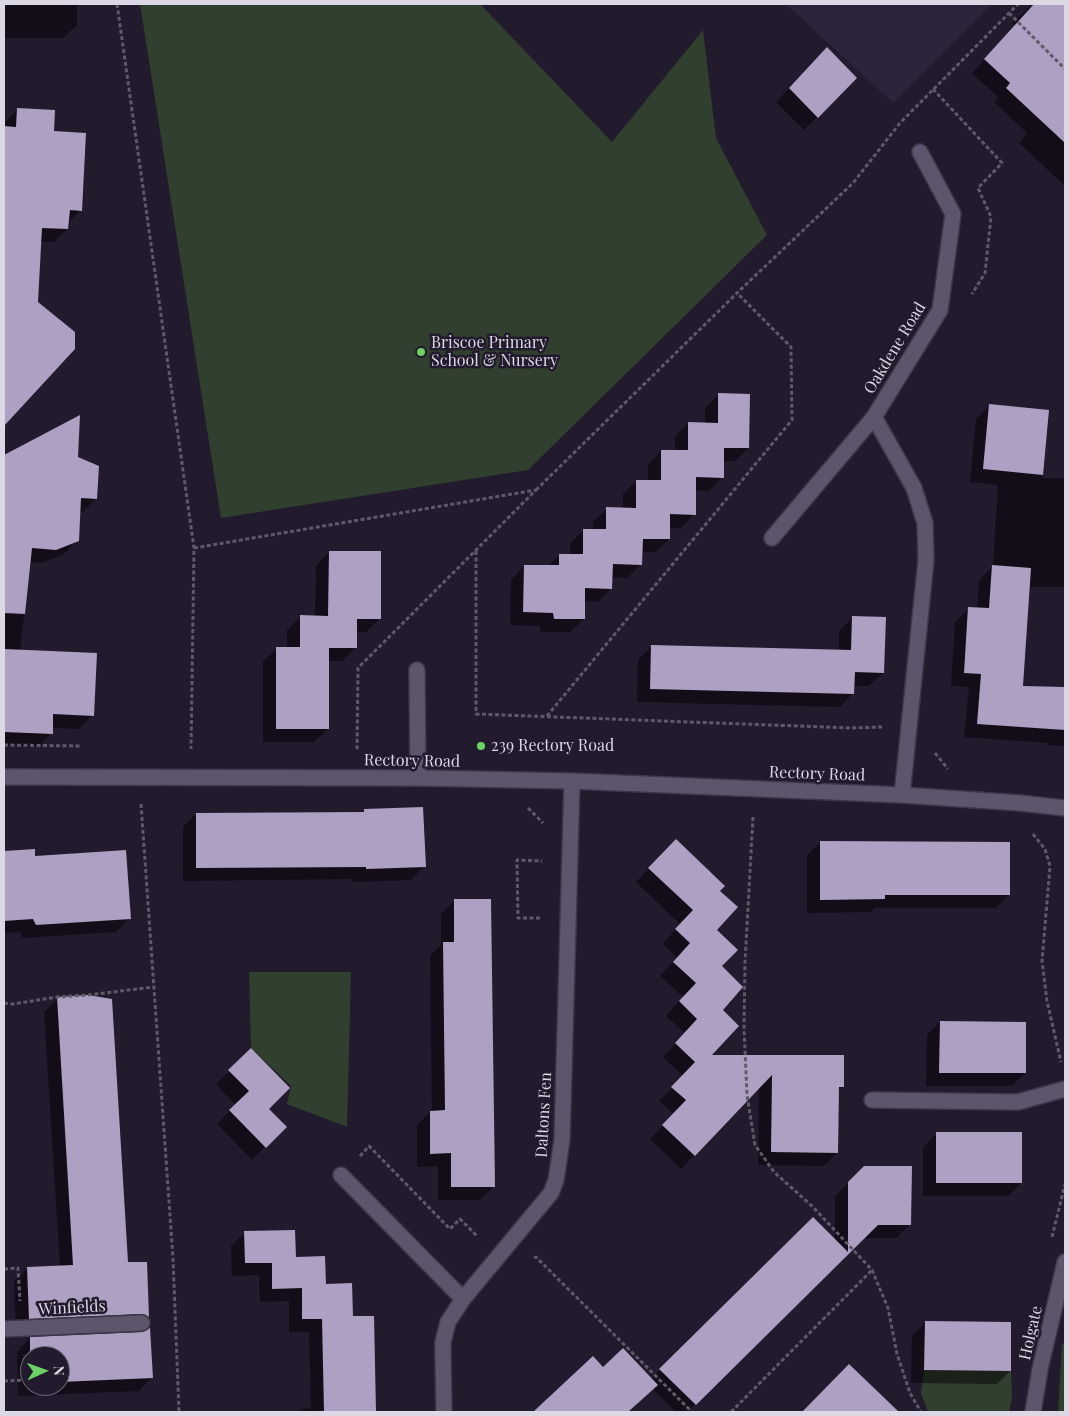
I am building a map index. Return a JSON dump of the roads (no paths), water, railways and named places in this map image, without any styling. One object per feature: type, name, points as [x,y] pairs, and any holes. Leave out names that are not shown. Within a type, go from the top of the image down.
[{"type":"street","name":"Oakdene Road","points":[[902,795],[926,560],[925,523],[914,488],[874,417],[940,310],[953,214],[920,152]]},
{"type":"street","points":[[772,538],[874,417]]},
{"type":"street","points":[[417,670],[418,778]]},
{"type":"street","name":"Rectory Road","points":[[4,777],[418,778],[572,781],[902,795],[998,801],[1065,808]]},
{"type":"street","name":"Daltons Fen","points":[[444,1412],[444,1342],[448,1322],[464,1299],[552,1193],[556,1180],[562,1140],[572,781]]},
{"type":"street","points":[[872,1100],[1018,1102],[1065,1089]]},
{"type":"street","points":[[341,1175],[464,1299]]},
{"type":"street","name":"Holgate","points":[[1033,1412],[1040,1370],[1065,1262]]},
{"type":"street","name":"Winfields","points":[[4,1329],[142,1323]]},
{"type":"place","name":"Briscoe Primary School & Nursery","points":[[421,352]]},
{"type":"place","name":"239 Rectory Road","points":[[481,746]]}]
